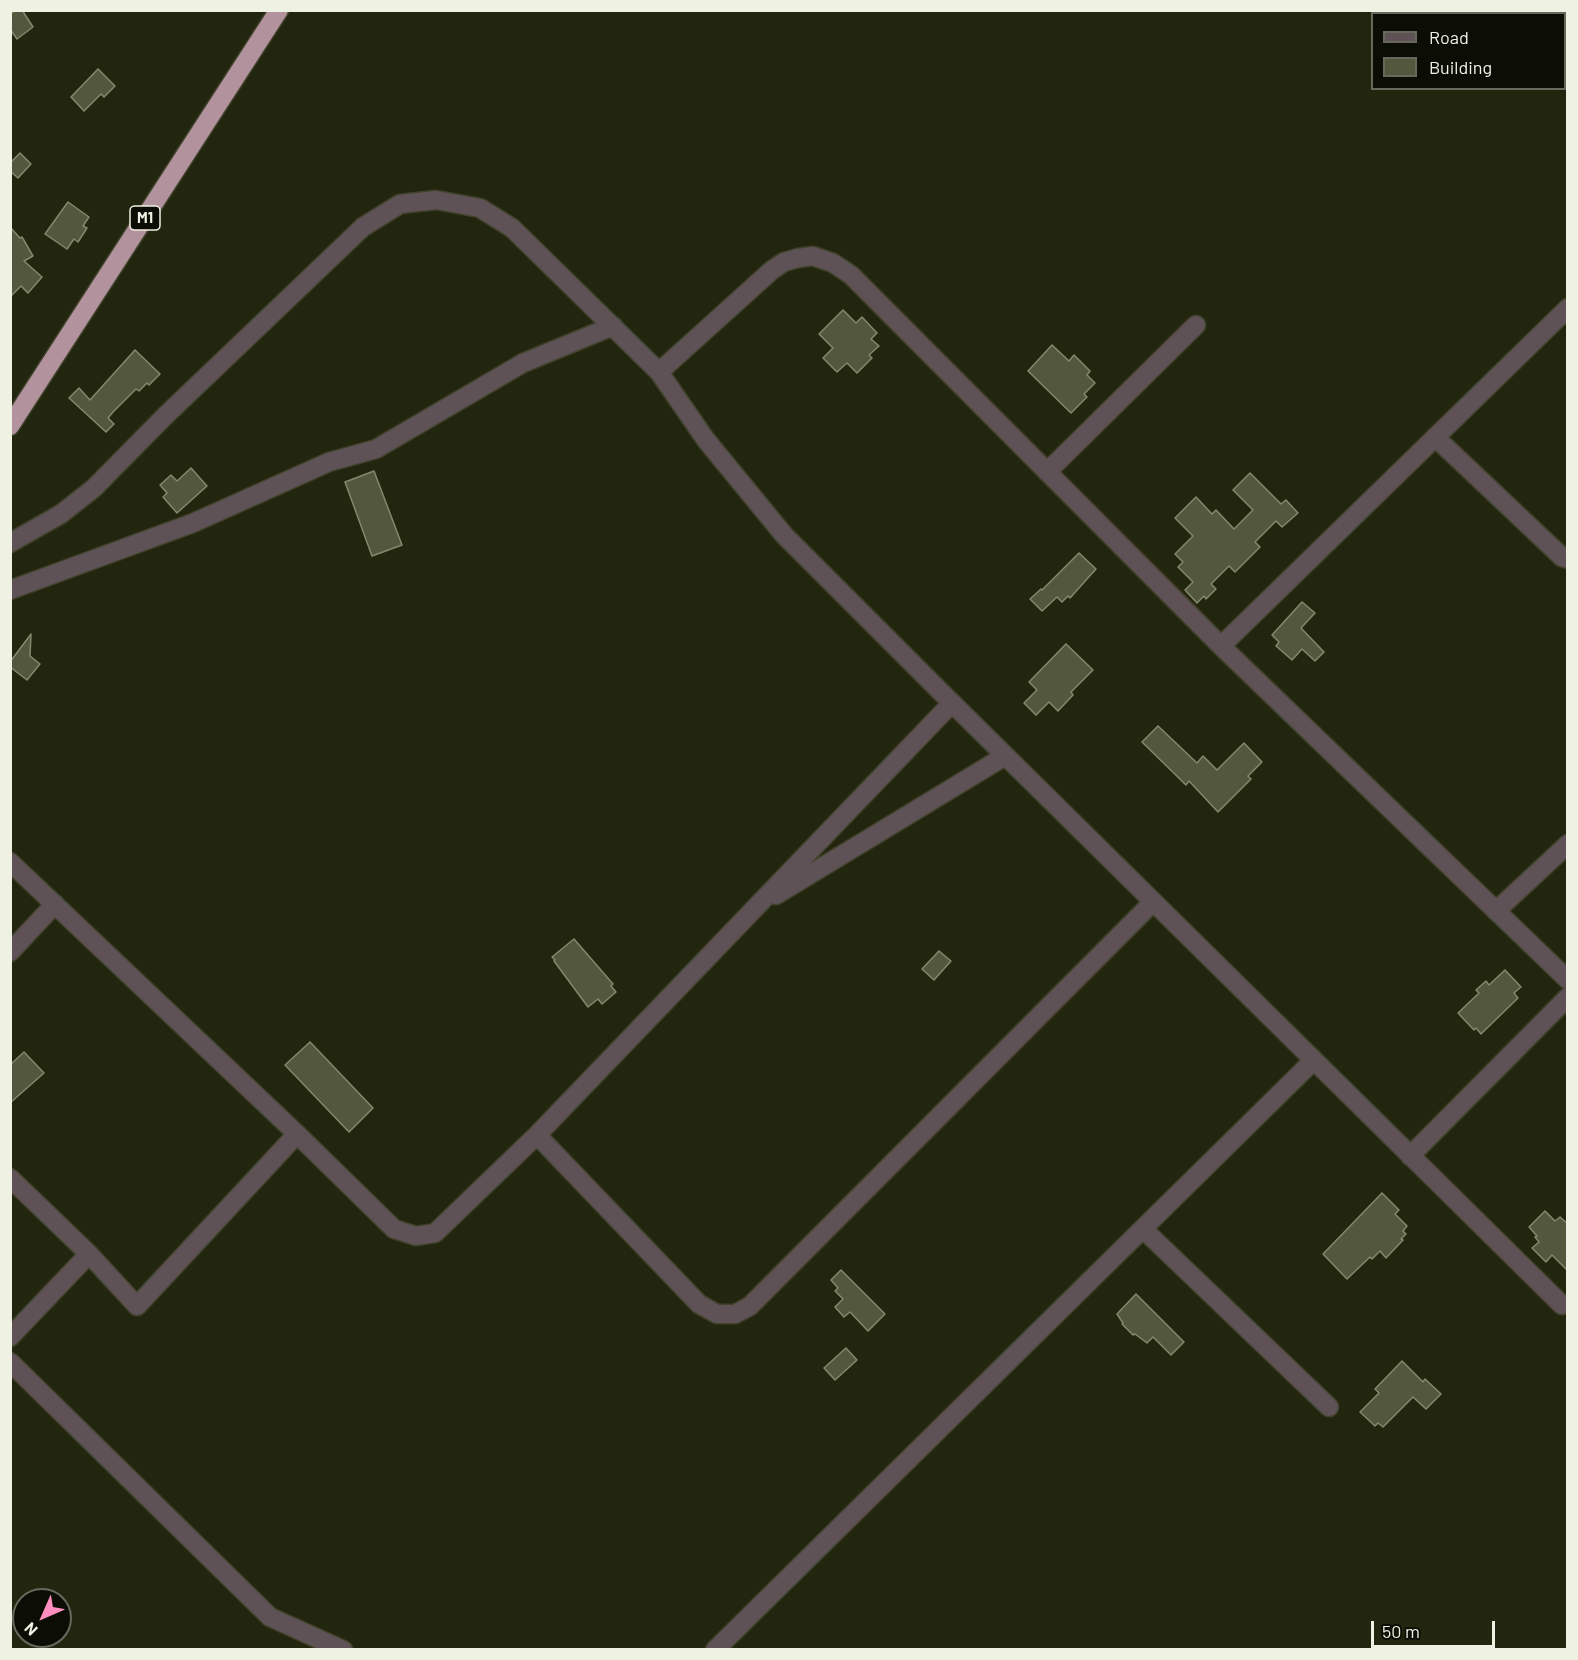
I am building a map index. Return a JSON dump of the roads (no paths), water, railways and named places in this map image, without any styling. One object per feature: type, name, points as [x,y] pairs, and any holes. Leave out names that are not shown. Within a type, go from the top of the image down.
[{"type":"highway","name":"M1","points":[[10,426],[279,10]]},
{"type":"street","points":[[10,543],[61,514],[94,488],[165,416],[363,227],[400,204],[436,200],[480,208],[512,228],[659,372],[706,440],[784,535],[1562,1305]]},
{"type":"street","points":[[659,372],[772,270],[784,262],[813,256],[833,262],[851,274],[1221,646],[1568,980]]},
{"type":"street","points":[[1221,646],[1568,308]]},
{"type":"street","points":[[1047,472],[1196,325]]},
{"type":"street","points":[[10,590],[193,523],[329,462],[376,449],[523,363],[613,326]]},
{"type":"street","points":[[1435,437],[1562,557],[1568,559]]},
{"type":"street","points":[[10,862],[394,1229],[417,1236],[435,1233],[537,1135],[952,703]]},
{"type":"street","points":[[755,908],[1005,756]]},
{"type":"street","points":[[1496,911],[1568,844]]},
{"type":"street","points":[[537,1135],[699,1304],[717,1314],[735,1314],[750,1306],[1153,902]]},
{"type":"street","points":[[10,952],[56,904]]},
{"type":"street","points":[[1410,1156],[1568,997]]},
{"type":"street","points":[[715,1650],[1314,1060]]},
{"type":"street","points":[[10,1178],[89,1254],[137,1306],[297,1134]]},
{"type":"street","points":[[1143,1229],[1329,1407]]},
{"type":"street","points":[[10,1337],[89,1254]]},
{"type":"street","points":[[10,1362],[270,1617],[343,1650]]}]
